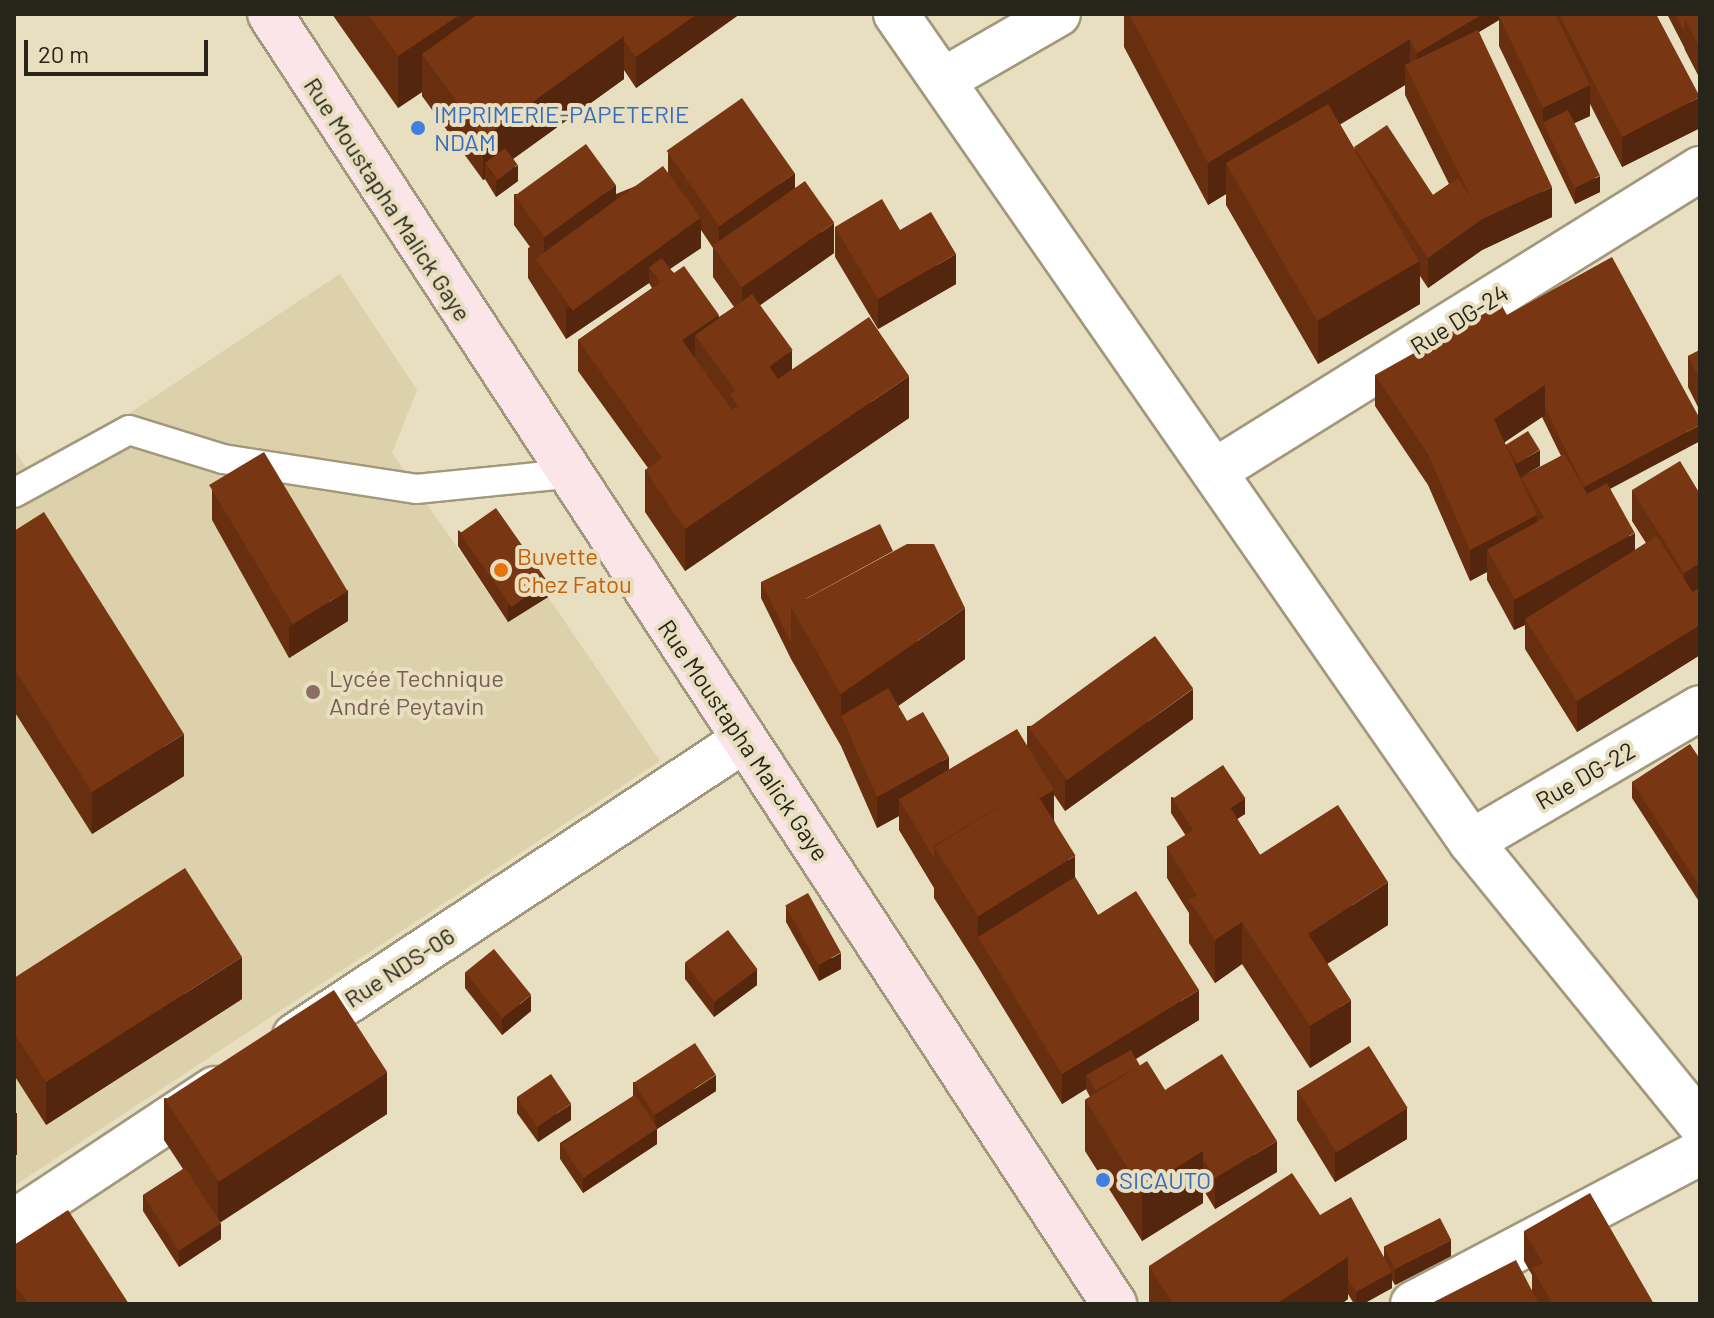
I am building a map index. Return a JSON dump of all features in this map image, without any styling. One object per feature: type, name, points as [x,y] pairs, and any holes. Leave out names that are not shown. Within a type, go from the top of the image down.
[{"type":"street","name":"Rue Moustapha Malick Gaye","points":[[270,14],[566,474],[1114,1304]]},
{"type":"street","points":[[896,14],[947,78],[1471,842],[1700,1124]]},
{"type":"street","points":[[947,78],[1058,14]]},
{"type":"street","name":"Rue DG-24","points":[[1218,469],[1700,169]]},
{"type":"street","name":"Rue DG-22","points":[[1471,842],[1700,708]]},
{"type":"street","name":"Rue NDS-06","points":[[14,1222],[744,740]]},
{"type":"street","points":[[1413,1304],[1700,1153]]},
{"type":"lane","points":[[14,493],[129,430],[223,459],[416,489],[566,474]]},
{"type":"shaded area","name":"Lycée Technique André Peytavin","points":[[340,274],[417,390],[392,453],[508,622],[548,597],[660,761],[14,1186],[14,450],[33,477]]},
{"type":"building","points":[[368,14],[461,14],[398,56]]},
{"type":"building","points":[[478,14],[607,14],[624,36],[483,138],[422,54]]},
{"type":"building","points":[[607,14],[697,14],[636,57]]},
{"type":"building","points":[[1129,14],[1396,14],[1410,39],[1208,163]]},
{"type":"building","points":[[1396,14],[1483,14],[1417,53]]},
{"type":"building","points":[[1555,14],[1590,85],[1543,108],[1499,16]]},
{"type":"building","points":[[1559,14],[1656,14],[1700,97],[1622,137]]},
{"type":"building","points":[[1675,14],[1695,14],[1685,20],[1684,31]]},
{"type":"building","points":[[1700,14],[1700,48],[1685,20]]},
{"type":"building","points":[[1478,30],[1552,187],[1482,219],[1428,258],[1354,147],[1387,125],[1433,195],[1458,178],[1472,199],[1405,65]]},
{"type":"building","points":[[742,98],[795,173],[719,226],[667,151]]},
{"type":"building","points":[[1328,104],[1419,262],[1317,321],[1226,163]]},
{"type":"building","points":[[1568,110],[1600,176],[1575,188],[1543,122]]},
{"type":"building","points":[[586,144],[616,185],[545,237],[515,196]]},
{"type":"building","points":[[505,148],[518,165],[498,180],[485,163]]},
{"type":"building","points":[[663,166],[701,218],[573,311],[535,259]]},
{"type":"building","points":[[805,181],[834,223],[742,288],[712,246]]},
{"type":"building","points":[[882,199],[900,230],[931,212],[956,254],[878,299],[835,227]]},
{"type":"building","points":[[1612,257],[1700,419],[1700,425],[1584,487],[1545,407],[1545,385],[1507,315]]},
{"type":"building","points":[[662,258],[673,273],[660,283],[649,267]]},
{"type":"building","points":[[684,266],[719,315],[682,340],[732,410],[662,458],[578,340]]},
{"type":"building","points":[[752,294],[793,350],[736,391],[695,335]]},
{"type":"building","points":[[1501,304],[1545,385],[1494,419],[1537,515],[1470,550],[1428,454],[1375,375]]},
{"type":"building","points":[[869,317],[909,376],[685,529],[645,470],[738,406],[730,394],[769,366],[778,379]]},
{"type":"building","points":[[1700,350],[1700,380],[1688,356]]},
{"type":"building","points":[[1528,431],[1540,450],[1518,463],[1506,445]]},
{"type":"building","points":[[264,452],[347,591],[293,624],[209,485]]},
{"type":"building","points":[[1564,454],[1587,494],[1545,518],[1522,478]]},
{"type":"building","points":[[1680,461],[1700,494],[1700,563],[1684,573],[1632,490]]},
{"type":"building","points":[[1607,483],[1635,533],[1515,599],[1487,549]]},
{"type":"building","points":[[496,508],[548,582],[512,607],[460,533]]},
{"type":"building","points":[[44,512],[184,734],[92,792],[14,668],[14,531]]},
{"type":"building","points":[[880,524],[893,551],[791,607],[791,643],[761,582]]},
{"type":"building","points":[[1657,536],[1700,604],[1700,625],[1577,701],[1525,619]]},
{"type":"building","points":[[907,544],[934,544],[965,608],[841,694],[791,607]]},
{"type":"building","points":[[1700,588],[1700,604],[1692,592]]},
{"type":"building","points":[[1155,636],[1193,689],[1067,780],[1029,728]]},
{"type":"building","points":[[888,688],[907,721],[923,712],[949,757],[877,797],[841,716]]},
{"type":"building","points":[[1017,729],[1054,790],[1040,798],[1032,786],[934,846],[934,858],[899,799]]},
{"type":"building","points":[[1690,744],[1700,759],[1700,887],[1632,782]]},
{"type":"building","points":[[1223,765],[1245,798],[1195,832],[1172,799]]},
{"type":"building","points":[[1032,786],[1075,856],[978,916],[934,847]]},
{"type":"building","points":[[1338,805],[1388,882],[1308,934],[1351,1000],[1310,1026],[1242,922],[1215,940],[1189,900]]},
{"type":"building","points":[[1230,807],[1260,855],[1197,895],[1166,847]]},
{"type":"building","points":[[185,868],[242,957],[46,1082],[14,1033],[14,978]]},
{"type":"building","points":[[1075,877],[1098,915],[1136,891],[1199,990],[1062,1074],[978,937]]},
{"type":"building","points":[[808,893],[841,952],[818,965],[785,906]]},
{"type":"building","points":[[728,930],[757,969],[714,1002],[685,962]]},
{"type":"building","points":[[494,949],[531,995],[502,1018],[465,972]]},
{"type":"building","points":[[334,990],[387,1072],[219,1182],[165,1099]]},
{"type":"building","points":[[695,1043],[716,1075],[654,1115],[634,1083]]},
{"type":"building","points":[[1369,1046],[1408,1108],[1336,1152],[1298,1091]]},
{"type":"building","points":[[1131,1050],[1140,1066],[1095,1090],[1086,1075]]},
{"type":"building","points":[[1222,1054],[1277,1141],[1215,1178],[1203,1159],[1203,1151],[1165,1090]]},
{"type":"building","points":[[1147,1061],[1203,1151],[1141,1190],[1085,1100]]},
{"type":"building","points":[[551,1074],[571,1104],[537,1127],[517,1097]]},
{"type":"building","points":[[635,1095],[657,1128],[584,1178],[561,1145]]},
{"type":"building","points":[[185,1168],[221,1223],[179,1251],[143,1195]]},
{"type":"building","points":[[1292,1173],[1348,1257],[1276,1304],[1173,1304],[1149,1266]]},
{"type":"building","points":[[1590,1193],[1654,1304],[1553,1304],[1532,1268],[1543,1263],[1524,1231]]},
{"type":"building","points":[[1351,1197],[1392,1272],[1356,1292],[1348,1278],[1348,1257],[1320,1215]]},
{"type":"building","points":[[68,1210],[129,1304],[28,1304],[14,1283],[14,1245]]},
{"type":"building","points":[[1440,1218],[1451,1240],[1395,1269],[1384,1247]]},
{"type":"building","points":[[1516,1260],[1539,1304],[1430,1304]]},
{"type":"place","name":"IMPRIMERIE-PAPETERIE NDAM","points":[[418,128]]},
{"type":"place","name":"Buvette Chez Fatou","points":[[501,570]]},
{"type":"place","name":"Lycée Technique André Peytavin","points":[[313,692]]},
{"type":"place","name":"SICAUTO","points":[[1103,1180]]}]
